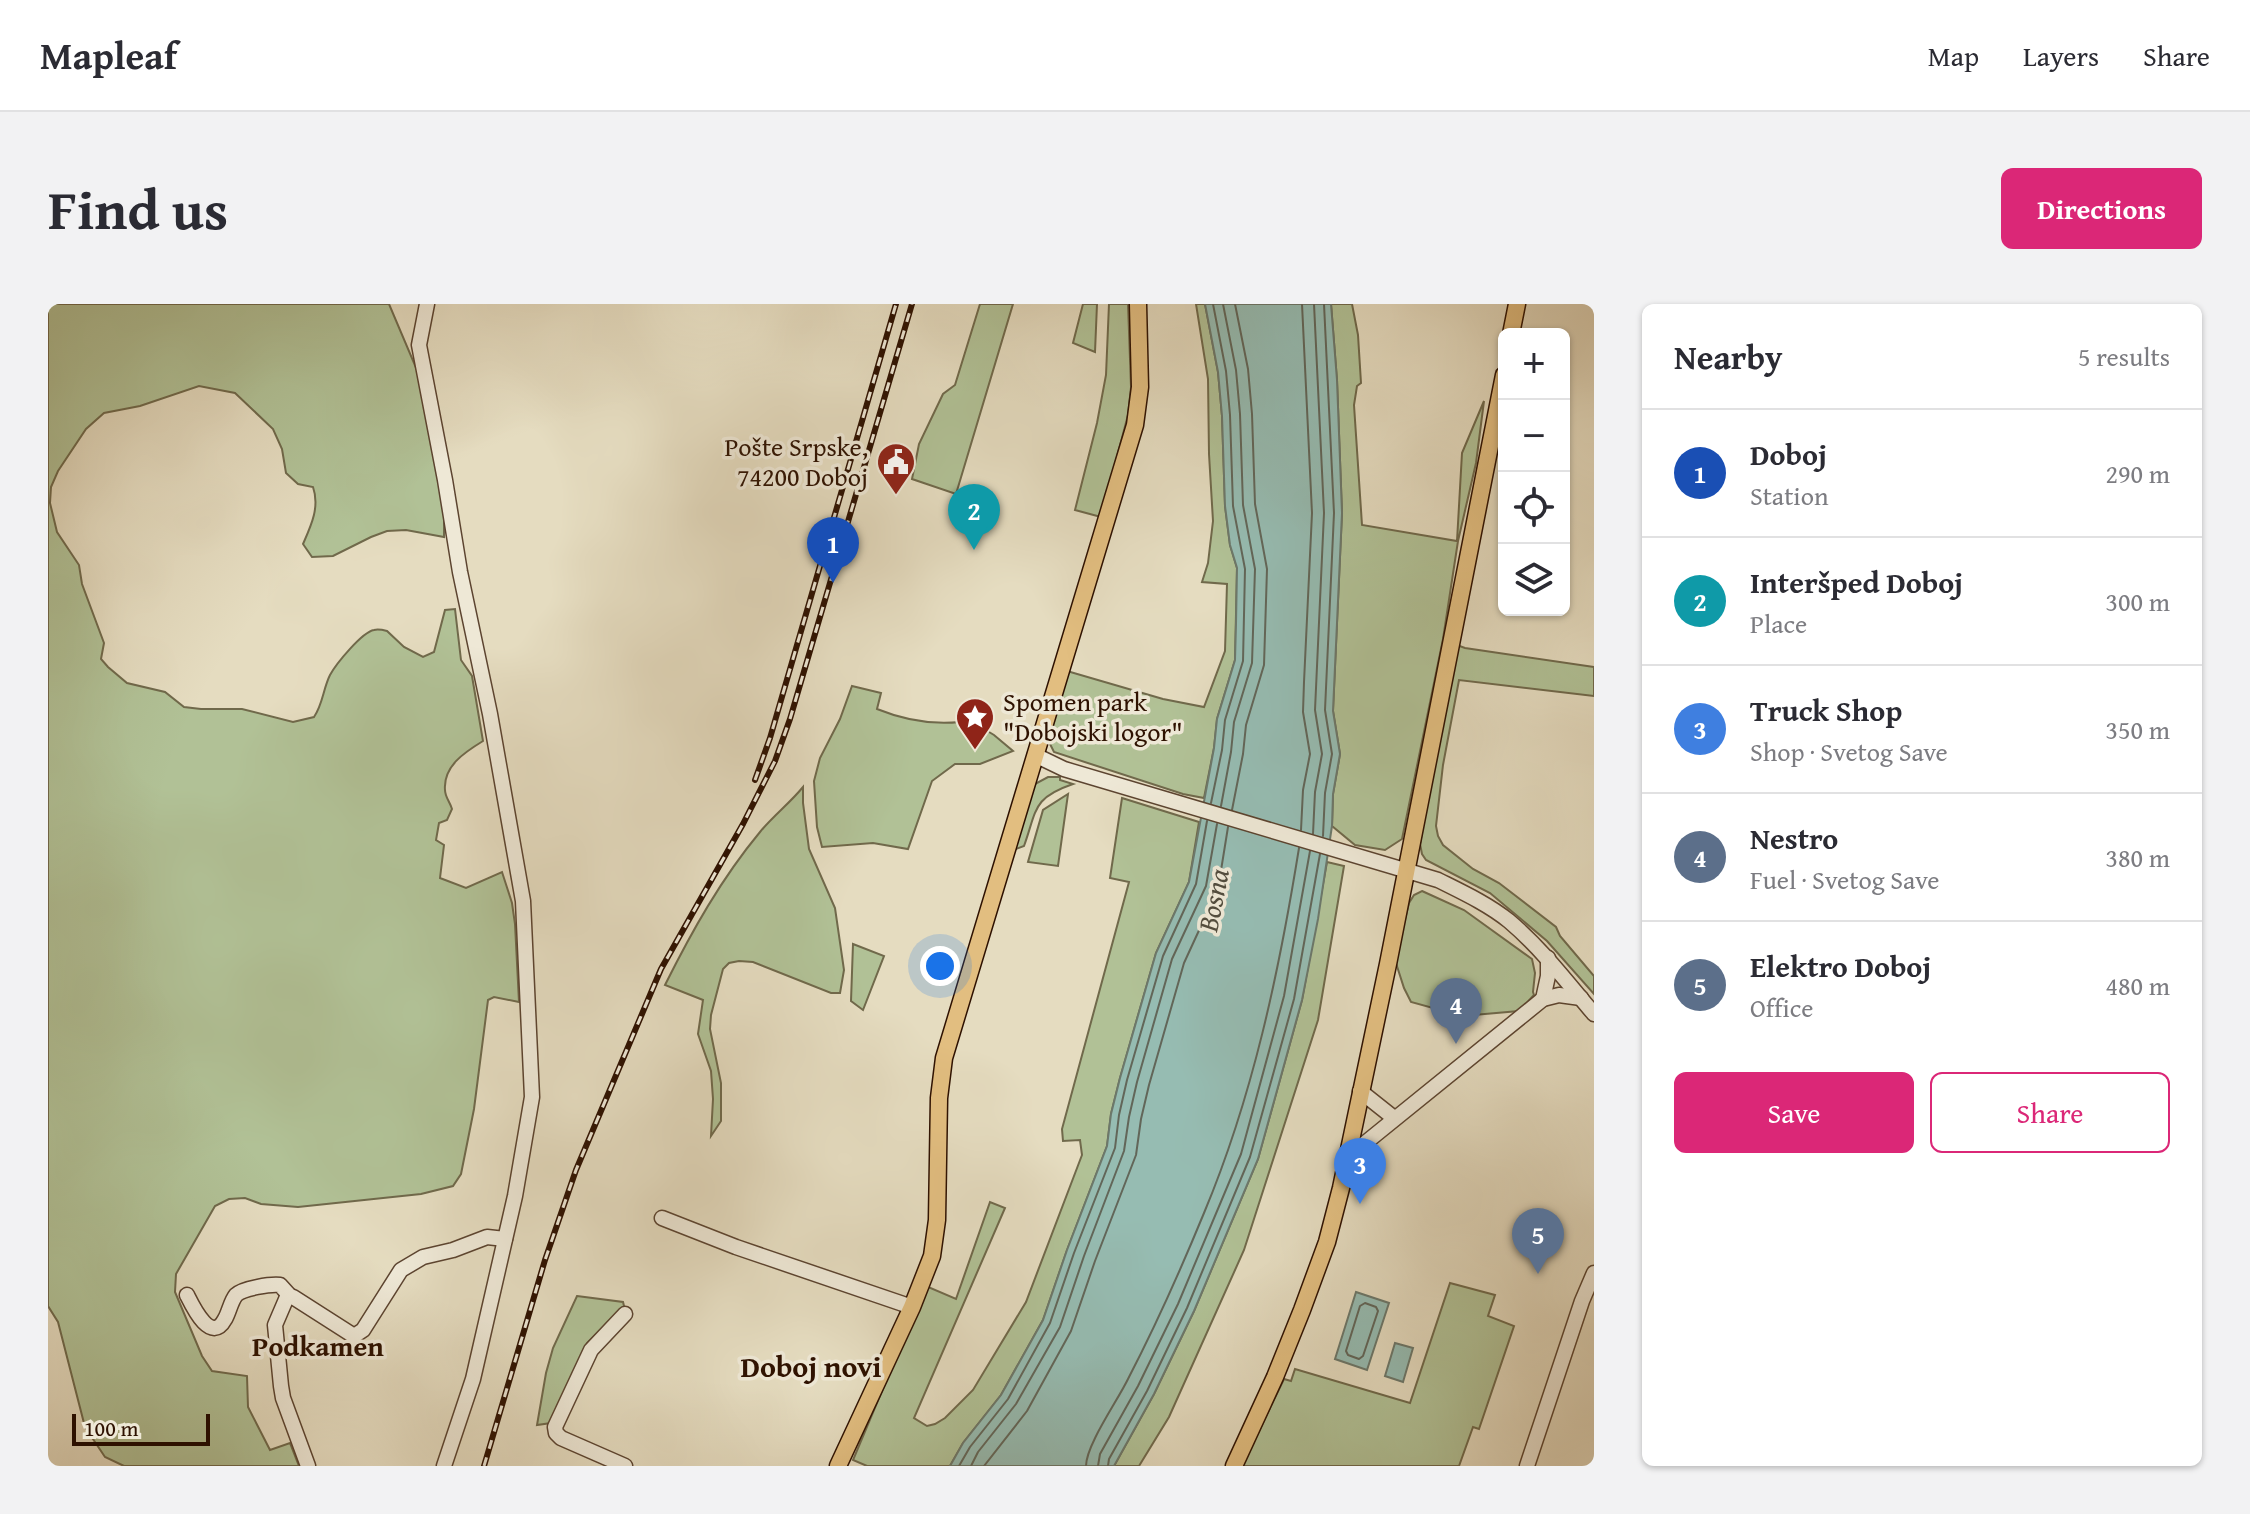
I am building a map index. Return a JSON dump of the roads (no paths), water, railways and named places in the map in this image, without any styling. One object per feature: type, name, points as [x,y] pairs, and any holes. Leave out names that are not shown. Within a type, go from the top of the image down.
[{"type":"main road","points":[[838,1466],[912,1307],[932,1256],[936,1229],[942,1067],[1135,425],[1140,387],[1138,304]]},
{"type":"main road","points":[[1512,328],[1517,304]]},
{"type":"main road","points":[[1234,1466],[1302,1310],[1327,1242],[1341,1188],[1499,400]]},
{"type":"street","points":[[427,304],[419,345],[460,572],[490,714],[524,916],[532,1097],[524,1149],[473,1379],[444,1466]]},
{"type":"street","points":[[1035,755],[1064,769],[1438,880],[1472,896],[1507,920],[1548,958],[1594,1014]]},
{"type":"street","points":[[1543,999],[1548,958]]},
{"type":"street","points":[[1348,1153],[1359,1148],[1543,999],[1559,995],[1581,998]]},
{"type":"street","points":[[1360,1091],[1394,1118]]},
{"type":"street","points":[[662,1218],[912,1307]]},
{"type":"street","points":[[187,1295],[199,1317],[208,1326],[217,1327],[223,1324],[241,1292],[280,1285],[290,1296],[354,1336],[363,1330],[401,1270],[423,1257],[487,1237],[505,1239]]},
{"type":"street","points":[[1527,1466],[1594,1273]]},
{"type":"street","points":[[290,1296],[285,1300],[275,1325],[281,1386],[308,1466]]},
{"type":"street","points":[[625,1314],[587,1355],[555,1427],[561,1438],[625,1466]]},
{"type":"water","name":"Bosna","points":[[1205,304],[1331,304],[1342,513],[1333,711],[1340,754],[1318,919],[1302,1000],[1258,1159],[1194,1311],[1154,1394],[1114,1466],[950,1466],[963,1443],[1001,1395],[1043,1320],[1107,1146],[1120,1078],[1156,953],[1189,882],[1217,719],[1235,660],[1236,624],[1237,568],[1230,545],[1225,506],[1218,372]]},
{"type":"water","points":[[1356,1292],[1389,1303],[1367,1370],[1335,1359]]},
{"type":"water","points":[[1395,1343],[1413,1348],[1403,1382],[1385,1376]]},
{"type":"railway","points":[[755,780],[770,738],[896,304]]},
{"type":"railway","points":[[484,1466],[545,1260],[576,1170],[661,969],[775,761],[912,304]]},
{"type":"place","name":"Pošte Srpske, 74200 Doboj","points":[[896,496]]},
{"type":"place","name":"Interšped Doboj","points":[[974,550]]},
{"type":"place","name":"Doboj","points":[[833,583]]},
{"type":"place","name":"Spomen park \"Dobojski logor\"","points":[[975,751]]},
{"type":"place","name":"Nestro","points":[[1456,1044]]},
{"type":"place","name":"Truck Shop","points":[[1360,1204]]},
{"type":"place","name":"Elektro Doboj","points":[[1538,1274]]},
{"type":"district","name":"Podkamen","points":[[318,1346]]},
{"type":"district","name":"Doboj novi","points":[[811,1367]]}]
